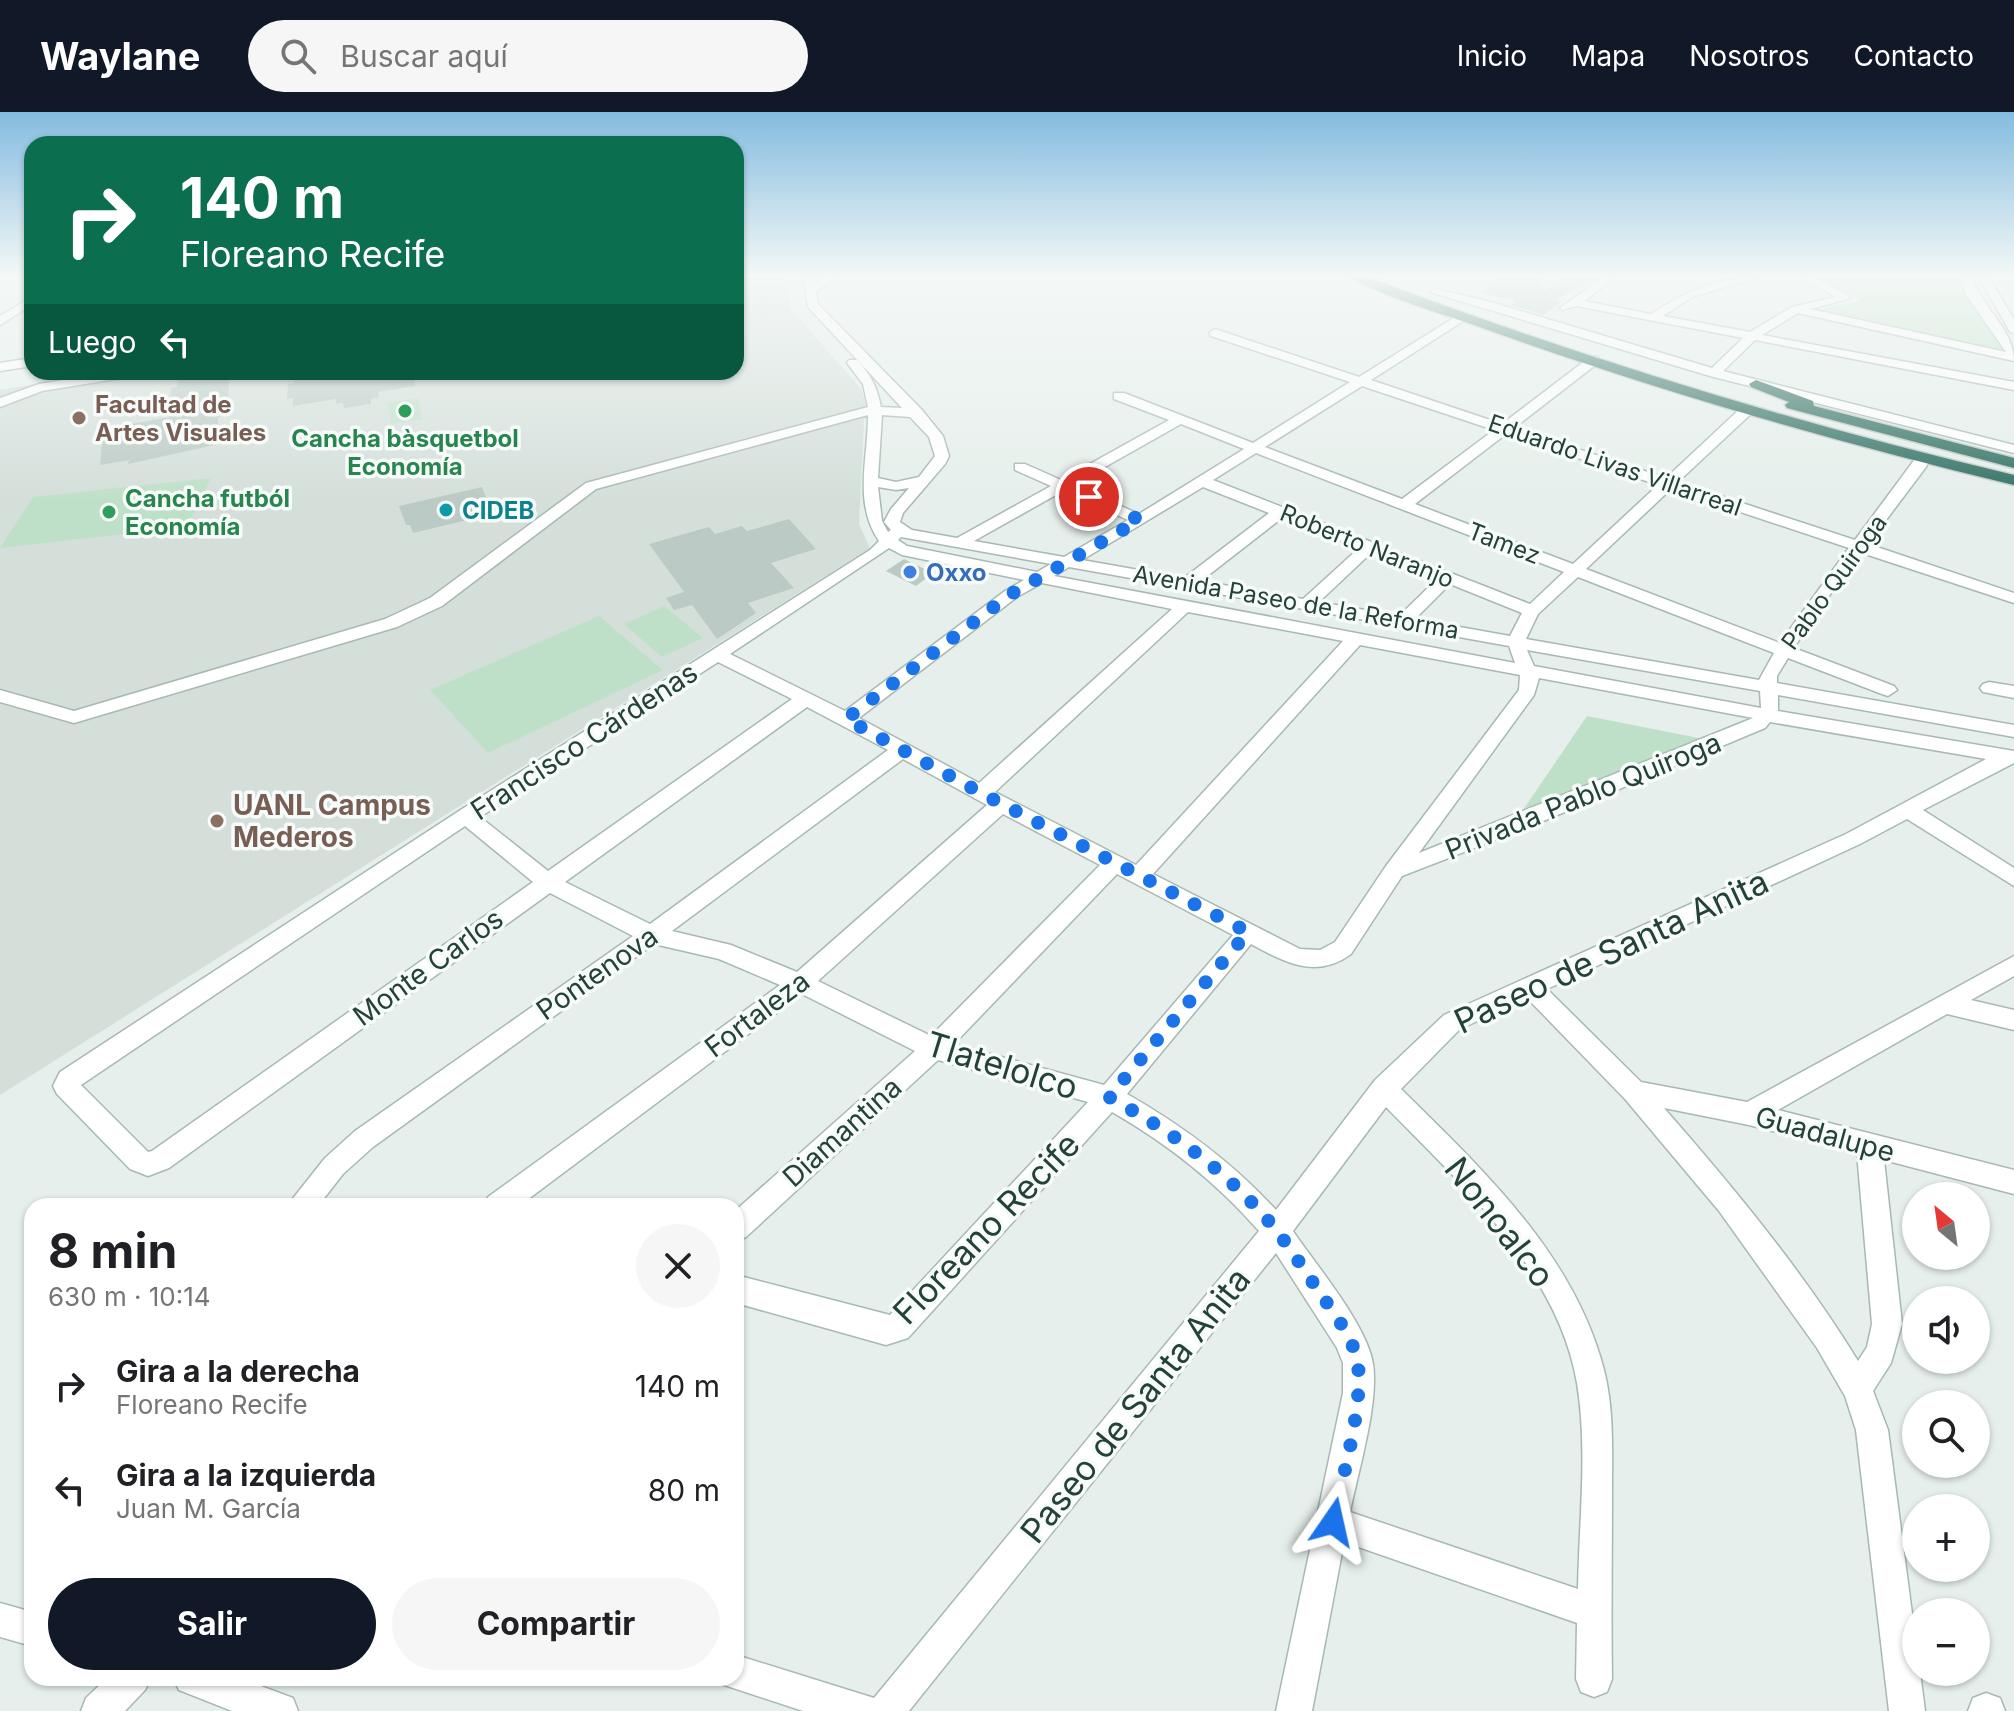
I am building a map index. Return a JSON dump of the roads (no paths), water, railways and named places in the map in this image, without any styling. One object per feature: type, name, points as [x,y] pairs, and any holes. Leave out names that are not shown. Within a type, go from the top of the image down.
[{"type":"highway","points":[[1569,352],[1748,409],[1950,465]]},
{"type":"highway","points":[[1614,352],[1852,420],[2013,459]]},
{"type":"highway","points":[[1756,384],[1852,420]]},
{"type":"street","points":[[847,352],[871,388],[871,510],[875,527],[893,537]]},
{"type":"street","points":[[857,352],[940,441],[942,456],[896,512],[892,522],[893,537]]},
{"type":"street","name":"Eduardo Livas Villarreal","points":[[1271,352],[2014,598]]},
{"type":"street","points":[[846,719],[1036,578],[1140,520],[1406,352]]},
{"type":"street","points":[[1643,352],[2013,459]]},
{"type":"street","points":[[1714,373],[1735,352]]},
{"type":"street","points":[[1829,352],[2014,386]]},
{"type":"street","points":[[1404,505],[1594,360]]},
{"type":"street","points":[[0,367],[24,363]]},
{"type":"street","points":[[0,403],[39,388],[86,380]]},
{"type":"street","name":"Tamez","points":[[1119,396],[1888,690]]},
{"type":"street","points":[[718,655],[846,719],[1295,957],[1319,961],[1333,957],[1343,948],[1394,871],[1528,691],[1530,670],[1517,642],[1532,611],[1748,409]]},
{"type":"street","points":[[0,696],[74,717],[391,623],[436,602],[591,486],[873,410],[917,413]]},
{"type":"street","points":[[958,544],[1182,418]]},
{"type":"street","name":"Pablo Quiroga","points":[[1766,713],[1770,710],[1768,676],[1808,612],[1923,458]]},
{"type":"street","points":[[1950,465],[2014,482]]},
{"type":"street","points":[[1020,467],[1140,520]]},
{"type":"street","points":[[872,481],[896,486],[925,480]]},
{"type":"street","name":"Roberto Naranjo","points":[[1202,481],[1532,611]]},
{"type":"street","points":[[1188,583],[1280,512]]},
{"type":"street","name":"Avenida Paseo de la Reforma","points":[[893,537],[1067,562],[1768,687],[2012,748]]},
{"type":"street","name":"Avenida Paseo de la Reforma","points":[[893,537],[915,554],[1036,578],[1766,713],[2012,748]]},
{"type":"street","name":"Francisco Cárdenas","points":[[66,1083],[466,816],[718,655],[893,537]]},
{"type":"street","points":[[1306,605],[1368,548]]},
{"type":"street","points":[[1404,621],[1447,578]]},
{"type":"street","name":"Fortaleza","points":[[509,1198],[800,983],[1186,605]]},
{"type":"street","points":[[1139,875],[1357,637]]},
{"type":"street","points":[[1989,688],[2014,692]]},
{"type":"street","name":"Monte Carlos","points":[[66,1083],[139,1161],[154,1162],[804,700]]},
{"type":"street","name":"Privada Pablo Quiroga","points":[[1394,871],[1744,731],[1758,724],[1766,713]]},
{"type":"street","name":"Paseo de Santa Anita","points":[[886,1711],[1277,1231],[1384,1088],[1420,1048],[1452,1022],[1910,811],[2012,748]]},
{"type":"street","name":"Pontenova","points":[[308,1198],[334,1166],[364,1139],[651,935],[902,750]]},
{"type":"street","points":[[1910,811],[2014,878]]},
{"type":"street","name":"Tlatelolco","points":[[466,816],[547,882],[651,935],[723,951],[800,983],[934,1049],[1109,1097],[1160,1126],[1212,1164],[1244,1194],[1277,1231],[1329,1307],[1358,1363],[1358,1393],[1294,1711]]},
{"type":"street","name":"Diamantina","points":[[744,1221],[934,1049],[1114,863]]},
{"type":"street","name":"Floreano Recife","points":[[744,1291],[886,1330],[898,1328],[1109,1097],[1248,932]]},
{"type":"street","points":[[1749,1114],[2014,965]]},
{"type":"street","points":[[1529,985],[1634,1091],[1729,1202],[1827,1338],[1857,1388],[1872,1430],[1907,1711]]},
{"type":"street","points":[[1945,1004],[2014,1020]]},
{"type":"street","name":"Nonoalco","points":[[1384,1088],[1480,1186],[1528,1246],[1566,1309],[1589,1370],[1596,1450],[1594,1679]]},
{"type":"street","name":"Guadalupe","points":[[1634,1091],[1749,1114],[2014,1182]]},
{"type":"street","points":[[1857,1388],[1881,1353],[1887,1324],[1869,1146]]},
{"type":"street","points":[[1333,1522],[1594,1612]]},
{"type":"street","points":[[0,1620],[24,1627]]},
{"type":"street","points":[[744,1675],[862,1711]]},
{"type":"street","points":[[99,1711],[125,1686]]},
{"type":"street","points":[[213,1686],[280,1711]]},
{"type":"place","name":"Cancha bàsquetbol Economía","points":[[405,411]]},
{"type":"place","name":"Facultad de Artes Visuales","points":[[79,418]]},
{"type":"place","name":"CIDEB","points":[[446,510]]},
{"type":"place","name":"Cancha futból Economía","points":[[109,512]]},
{"type":"place","name":"Oxxo","points":[[910,572]]},
{"type":"place","name":"UANL Campus Mederos","points":[[217,821]]}]
